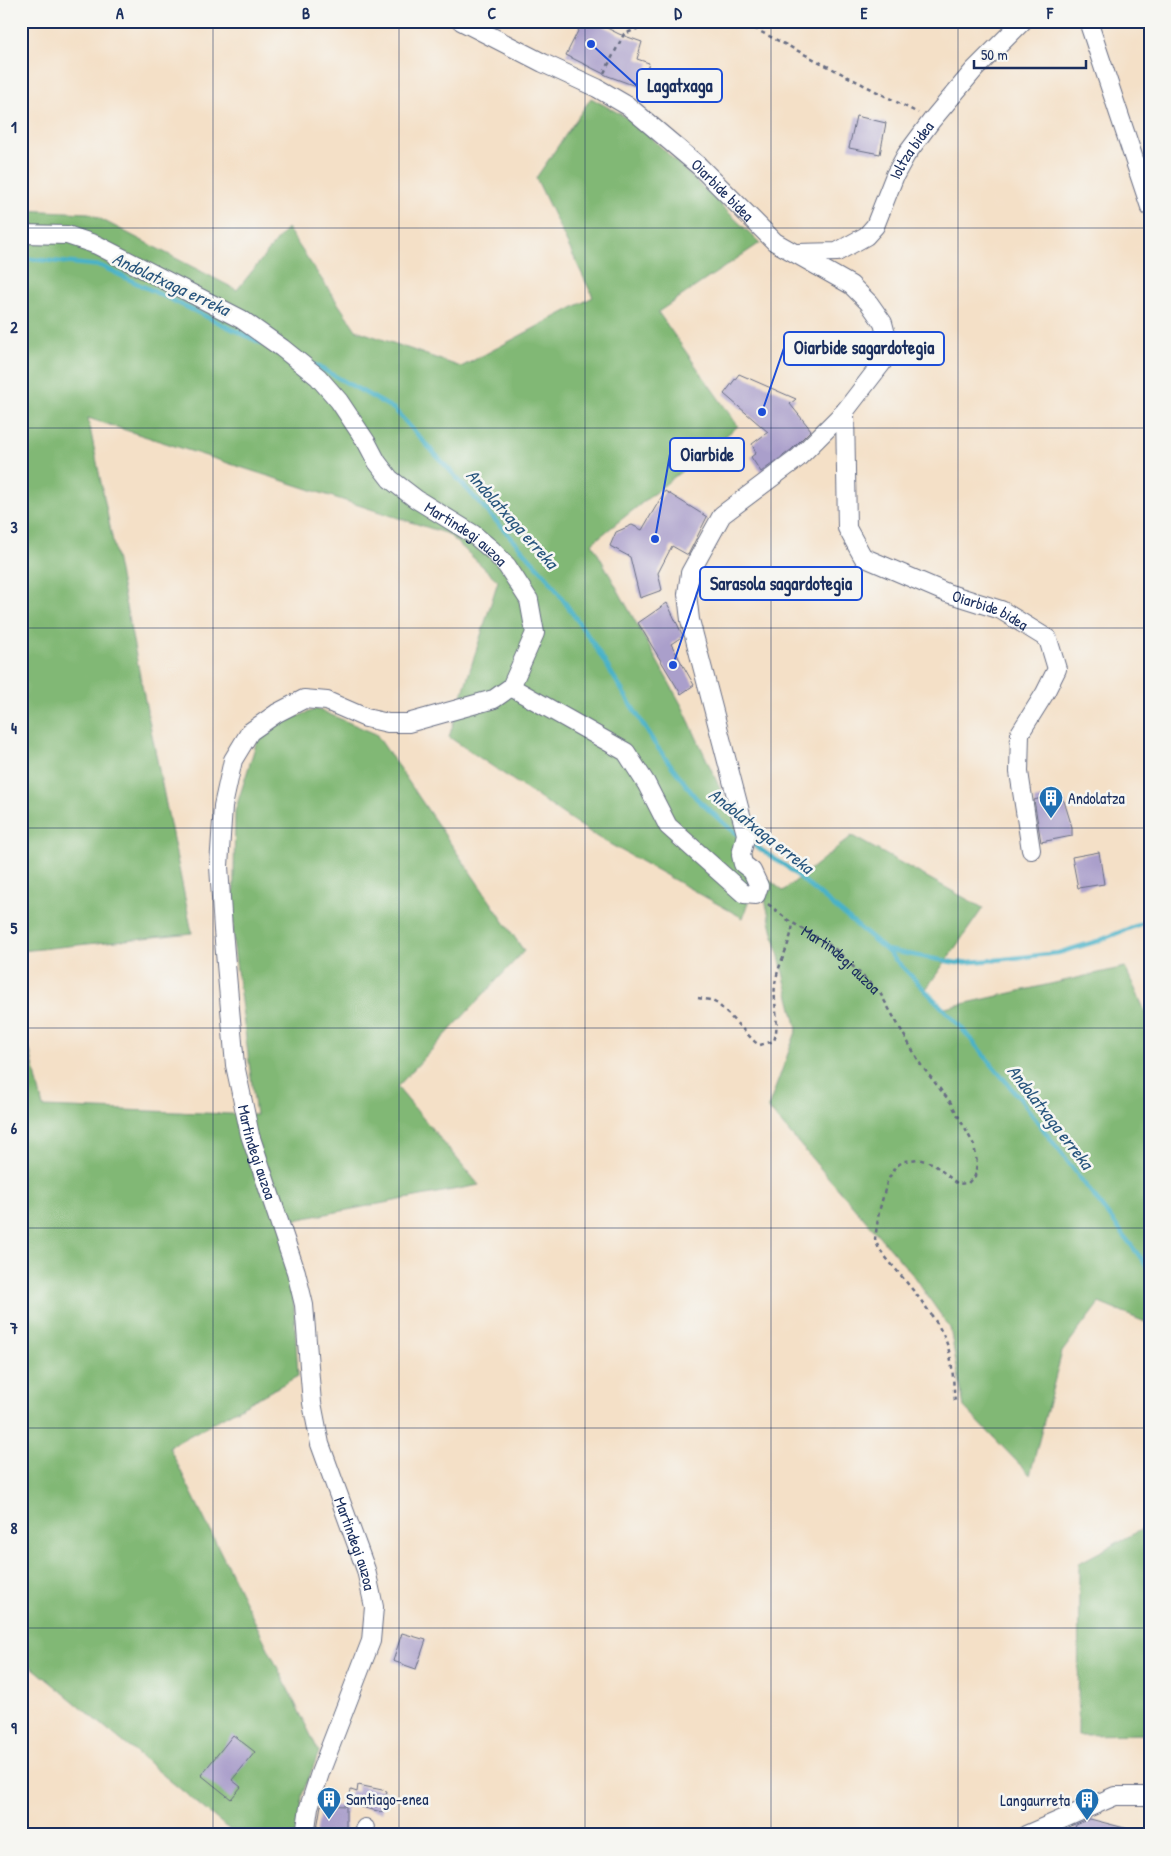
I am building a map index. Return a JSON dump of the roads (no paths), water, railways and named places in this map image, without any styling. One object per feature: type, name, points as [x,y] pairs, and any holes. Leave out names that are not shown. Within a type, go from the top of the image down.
[{"type":"street","name":"Oiarbide bidea","points":[[461,21],[597,88],[628,106],[698,166],[775,242],[852,285],[884,323],[888,342],[882,363],[845,411],[798,458],[722,515],[690,573],[687,594],[690,620],[744,841],[741,855],[743,864],[752,871],[759,886],[756,895],[744,894],[668,826],[646,783],[626,752],[511,687]]},
{"type":"street","name":"Ioltza bidea","points":[[796,253],[837,252],[866,236],[875,226],[895,176],[906,155],[932,120],[974,70],[1023,21]]},
{"type":"street","points":[[1088,21],[1150,207]]},
{"type":"street","name":"Martindegi auzoa","points":[[21,234],[68,234],[83,239],[241,319],[282,348],[318,377],[340,401],[377,462],[390,479],[416,499],[473,534],[507,566],[529,600],[535,633],[511,687],[494,699],[408,723],[388,723],[366,718],[328,701],[304,698],[277,713],[250,732],[233,760],[223,806],[219,866],[235,1065],[250,1135],[296,1272],[304,1306],[312,1403],[320,1444],[366,1570],[374,1607],[371,1640],[320,1773],[309,1807],[305,1835]]},
{"type":"street","name":"Oiarbide bidea","points":[[845,411],[847,528],[863,557],[947,593],[1002,610],[1048,639],[1057,669],[1045,693],[1020,733],[1019,772],[1031,850]]},
{"type":"street","points":[[1026,1835],[1115,1796],[1150,1796]]},
{"type":"waterway","name":"Andolatxaga erreka","points":[[21,258],[101,266],[261,343]]},
{"type":"waterway","name":"Andolatxaga erreka","points":[[315,365],[394,409],[548,578],[593,643],[655,744],[696,798],[730,829],[742,837]]},
{"type":"waterway","name":"Andolatxaga erreka","points":[[748,841],[787,867],[886,950],[959,1025],[1018,1096],[1150,1270]]},
{"type":"waterway","points":[[886,950],[957,963],[1058,953],[1098,941],[1150,920]]},
{"type":"place","name":"Lagatxaga","points":[[591,44]]},
{"type":"place","name":"Oiarbide sagardotegia","points":[[762,412]]},
{"type":"place","name":"Oiarbide","points":[[655,539]]},
{"type":"place","name":"Sarasola sagardotegia","points":[[673,665]]},
{"type":"place","name":"Andolatza","points":[[1051,819]]},
{"type":"place","name":"Santiago-enea","points":[[329,1820]]},
{"type":"place","name":"Langaurreta","points":[[1087,1821]]}]
